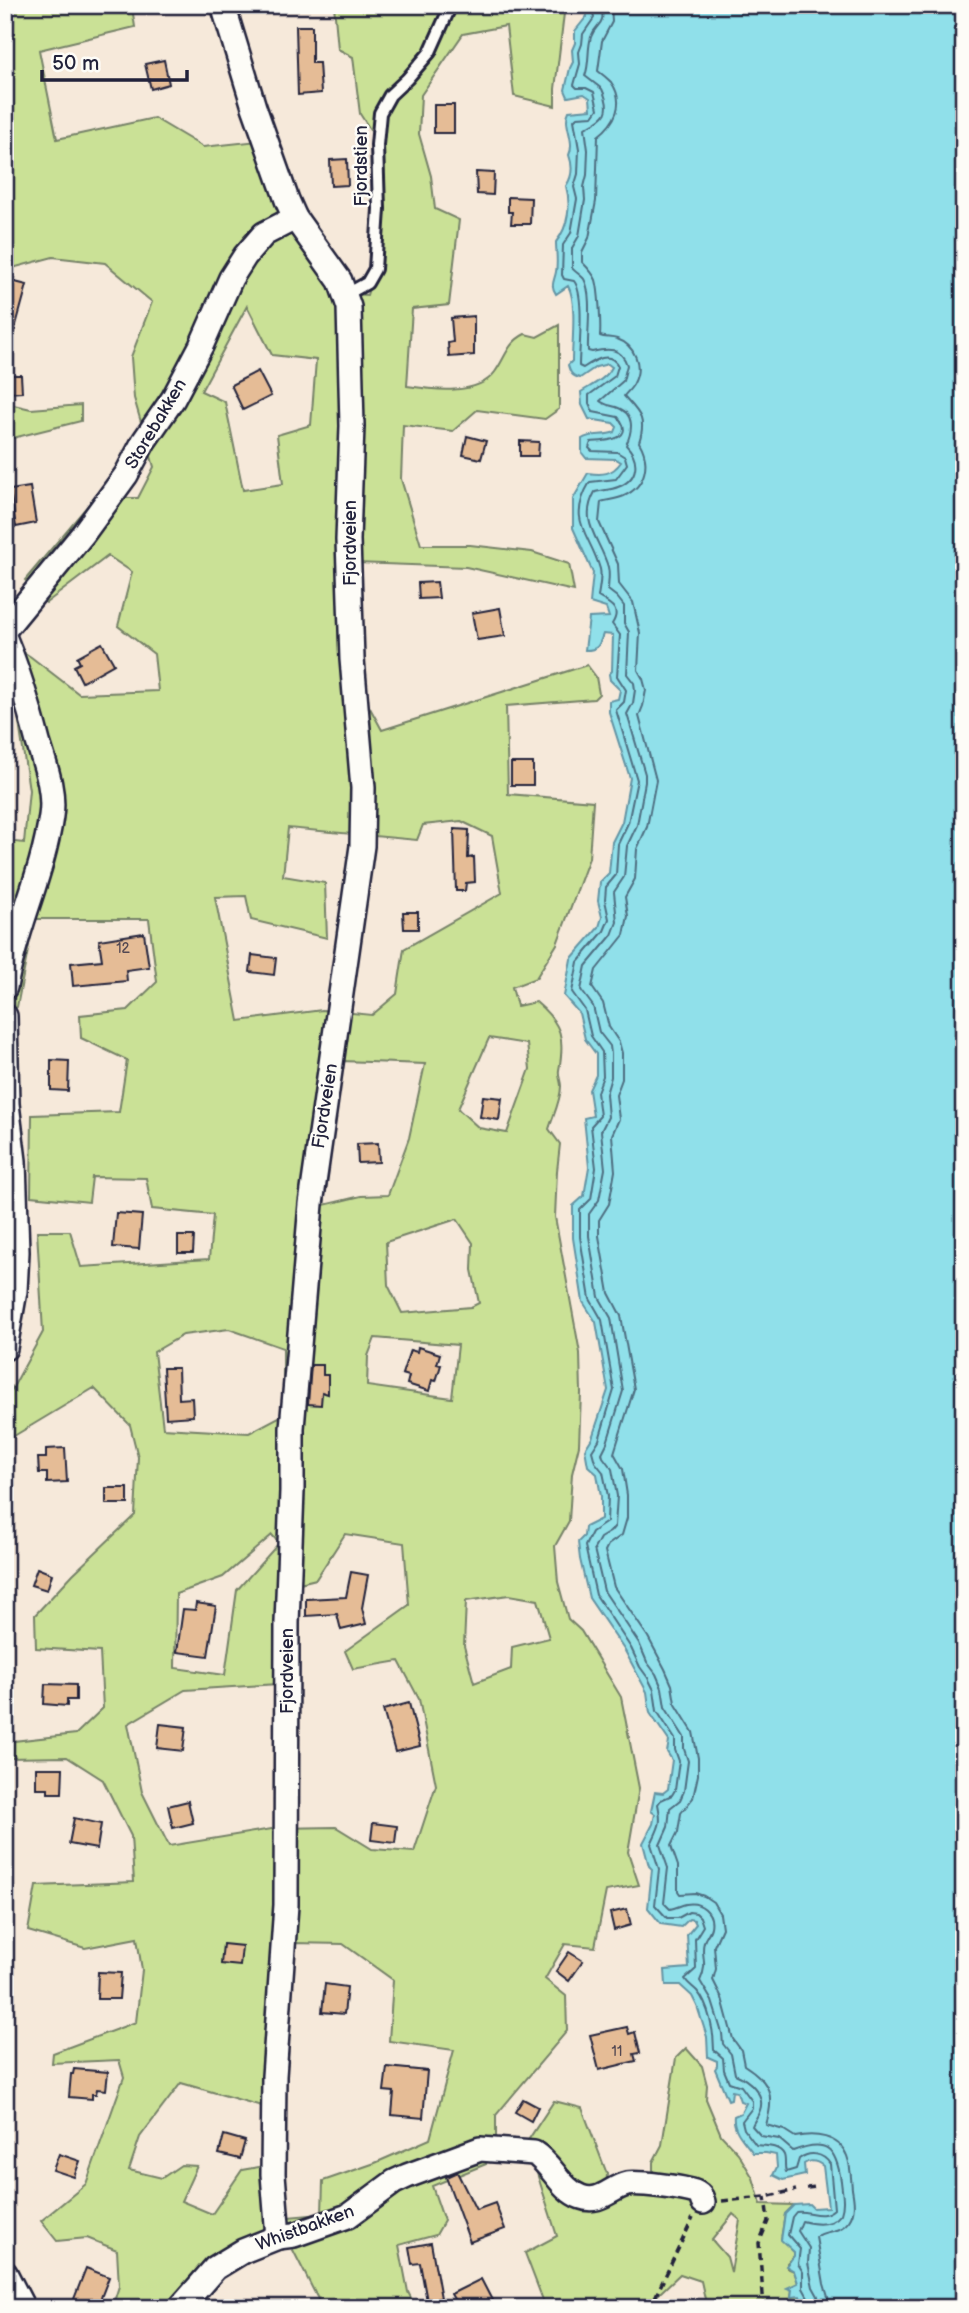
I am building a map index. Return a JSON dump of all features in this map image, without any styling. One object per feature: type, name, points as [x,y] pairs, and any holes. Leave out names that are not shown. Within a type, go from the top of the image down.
[{"type":"street","name":"Fjordveien","points":[[223,5],[278,180],[295,218],[341,281],[349,307],[352,426],[348,540],[352,659],[363,788],[362,846],[311,1204],[292,1428],[287,1623],[286,1905],[274,2076],[273,2174],[278,2237]]},
{"type":"street","name":"Storebakken","points":[[5,629],[83,534],[126,475],[144,441],[173,399],[201,346],[231,278],[245,256],[264,234],[295,218]]},
{"type":"street","points":[[5,639],[19,674],[50,783],[52,814],[35,884],[10,956],[5,988]]},
{"type":"street","points":[[5,1016],[7,1104],[14,1161],[17,1238],[15,1291],[5,1348]]},
{"type":"street","name":"Whistbakken","points":[[180,2308],[215,2268],[243,2251],[278,2237],[294,2235],[348,2216],[401,2179],[480,2149],[534,2153],[580,2197],[594,2200],[626,2184],[637,2184],[692,2191],[701,2197],[702,2202]]},
{"type":"street","points":[[5,2273],[23,2308]]},
{"type":"lane","name":"Fjordstien","points":[[346,294],[367,283],[375,269],[379,209],[378,125],[383,104],[430,52],[451,5]]},
{"type":"path","points":[[807,2188],[818,2187]]},
{"type":"path","points":[[650,2308],[702,2202],[713,2199],[723,2201],[765,2197],[796,2190]]},
{"type":"path","points":[[764,2308],[759,2244],[768,2221],[765,2197]]},
{"type":"green space","points":[[5,5],[62,5],[64,10],[132,7],[135,27],[39,50],[57,139],[154,118],[203,147],[258,141],[288,229],[337,293],[367,295],[381,249],[373,134],[360,114],[353,57],[338,49],[334,5],[565,5],[555,106],[514,96],[506,26],[463,34],[421,95],[419,134],[431,176],[435,209],[459,220],[449,305],[412,309],[407,386],[454,390],[478,385],[495,372],[510,346],[519,338],[525,334],[537,337],[559,325],[559,409],[545,419],[477,410],[453,431],[403,425],[401,479],[421,545],[470,545],[532,552],[569,564],[574,591],[466,567],[356,563],[364,697],[382,730],[587,665],[596,677],[599,694],[594,699],[506,706],[508,794],[593,801],[589,858],[557,944],[536,978],[512,987],[517,1006],[536,1002],[551,1017],[560,1032],[561,1091],[549,1129],[560,1144],[555,1217],[580,1353],[581,1393],[579,1445],[572,1474],[569,1521],[555,1546],[558,1582],[568,1619],[581,1631],[621,1697],[639,1788],[628,1852],[639,1885],[606,1891],[595,1947],[565,1944],[545,1979],[566,1996],[567,2031],[496,2115],[496,2140],[483,2144],[486,2164],[432,2186],[444,2221],[436,2235],[399,2245],[408,2292],[416,2308],[326,2308],[321,2305],[291,2246],[263,2231],[171,2308],[112,2308],[119,2286],[117,2250],[87,2238],[57,2241],[41,2221],[86,2184],[124,2077],[119,2060],[52,2063],[53,2053],[136,2022],[142,1970],[137,1938],[85,1948],[28,1931],[36,1886],[134,1882],[131,1836],[103,1780],[67,1757],[7,1758],[5,1742],[76,1734],[103,1708],[100,1652],[36,1648],[35,1615],[73,1574],[135,1515],[138,1457],[130,1425],[94,1388],[14,1436],[5,1432],[5,1402],[43,1332],[37,1231],[70,1231],[81,1267],[209,1259],[213,1215],[152,1209],[146,1178],[92,1177],[89,1202],[31,1196],[32,1115],[119,1112],[127,1060],[81,1038],[80,1015],[128,1010],[157,982],[149,919],[34,919],[17,1007],[5,1015],[5,841],[24,843],[29,790],[13,682],[5,683],[5,640],[79,694],[158,691],[154,654],[118,626],[132,572],[108,556],[46,603],[25,580],[94,498],[138,498],[154,467],[134,398],[131,357],[152,302],[105,263],[53,257],[5,270]],"holes":[[[247,306],[272,355],[316,360],[311,425],[277,435],[283,484],[243,490],[225,402],[201,391]],[[461,821],[492,836],[502,893],[404,949],[397,994],[372,1015],[322,1010],[239,1021],[215,897],[246,896],[251,920],[327,938],[325,883],[283,876],[288,828],[417,840],[423,825]],[[489,1038],[527,1044],[530,1069],[507,1133],[479,1128],[458,1109]],[[341,1061],[425,1064],[409,1138],[388,1195],[361,1196],[324,1205]],[[457,1219],[473,1243],[472,1270],[479,1303],[471,1307],[402,1313],[388,1285],[386,1242]],[[229,1329],[283,1348],[283,1415],[249,1433],[163,1428],[154,1352],[183,1335]],[[375,1338],[458,1345],[452,1398],[367,1386],[368,1356]],[[345,1534],[404,1543],[409,1605],[345,1651],[353,1669],[399,1661],[419,1699],[436,1785],[414,1852],[372,1849],[336,1827],[278,1828],[169,1846],[142,1792],[128,1724],[185,1690],[279,1684],[283,1587],[316,1579]],[[272,1535],[279,1543],[237,1590],[225,1675],[175,1668],[176,1594],[223,1577]],[[509,1595],[538,1600],[549,1638],[512,1647],[511,1669],[474,1683],[464,1646],[466,1601]],[[293,1943],[343,1944],[393,1980],[389,2041],[454,2050],[430,2139],[375,2163],[323,2181],[322,2214],[288,2217],[269,2165],[242,2170],[212,2214],[181,2201],[197,2166],[181,2165],[162,2178],[129,2170],[140,2137],[181,2083],[265,2107],[285,2108]]]},
{"type":"green space","points":[[5,403],[31,409],[81,405],[81,421],[5,440]]},
{"type":"green space","points":[[686,2048],[702,2066],[707,2085],[706,2099],[721,2135],[738,2153],[753,2178],[761,2204],[794,2205],[785,2214],[781,2239],[794,2252],[794,2256],[787,2263],[787,2268],[794,2271],[798,2283],[792,2289],[791,2297],[800,2295],[803,2308],[707,2308],[701,2281],[680,2274],[644,2308],[546,2308],[525,2253],[557,2236],[527,2142],[554,2101],[582,2108],[607,2174],[606,2190],[653,2191],[653,2162],[662,2145],[676,2058]],"holes":[[[733,2214],[740,2220],[731,2272],[727,2257],[712,2240]]]},
{"type":"water","points":[[585,5],[964,5],[964,2308],[803,2308],[800,2296],[791,2297],[792,2290],[787,2288],[798,2283],[794,2271],[786,2266],[794,2252],[781,2240],[785,2214],[794,2205],[828,2207],[823,2166],[807,2162],[804,2164],[805,2175],[783,2180],[773,2175],[777,2167],[776,2155],[753,2153],[740,2136],[734,2121],[734,2116],[741,2113],[746,2103],[740,2101],[737,2092],[732,2091],[731,2099],[728,2100],[715,2069],[717,2061],[708,2057],[707,2037],[692,1996],[680,1985],[666,1985],[665,1970],[689,1968],[687,1935],[696,1924],[689,1919],[681,1927],[661,1924],[648,1908],[652,1869],[643,1843],[653,1824],[655,1814],[651,1811],[655,1792],[663,1793],[668,1789],[672,1760],[667,1752],[669,1741],[650,1713],[647,1692],[625,1651],[589,1598],[580,1559],[578,1542],[584,1536],[585,1527],[601,1519],[597,1474],[588,1466],[585,1449],[592,1438],[608,1390],[596,1322],[583,1302],[573,1238],[573,1206],[584,1196],[589,1167],[584,1118],[593,1116],[589,1090],[596,1075],[596,1054],[585,1039],[579,1013],[564,996],[571,959],[599,927],[602,917],[598,901],[600,882],[609,873],[612,842],[622,822],[630,778],[609,712],[609,701],[618,699],[620,690],[610,680],[609,674],[612,671],[613,635],[603,634],[597,646],[585,650],[589,618],[609,617],[606,608],[590,603],[593,573],[573,528],[573,499],[588,473],[606,473],[621,462],[616,459],[586,458],[582,453],[582,439],[615,432],[617,427],[613,423],[589,419],[582,405],[581,392],[602,378],[612,367],[608,364],[596,367],[580,378],[572,374],[568,365],[572,361],[571,293],[568,286],[556,294],[553,286],[557,265],[556,242],[566,222],[566,186],[572,171],[567,116],[569,111],[591,109],[590,98],[584,94],[568,97],[565,90],[573,62],[575,31],[587,16]]},
{"type":"building","points":[[296,26],[312,26],[312,63],[319,63],[321,93],[298,95]]},
{"type":"building","points":[[164,60],[169,84],[151,89],[145,64]]},
{"type":"building","points":[[434,105],[454,105],[454,133],[434,133]]},
{"type":"building","points":[[347,159],[348,185],[331,186],[330,160]]},
{"type":"building","points":[[476,172],[494,173],[493,195],[477,194]]},
{"type":"building","points":[[508,197],[531,198],[530,224],[511,224],[512,212],[508,212]]},
{"type":"building","points":[[11,281],[27,285],[10,347],[5,346],[5,300]]},
{"type":"building","points":[[474,316],[474,355],[449,357],[448,343],[453,342],[451,318]]},
{"type":"building","points":[[258,371],[271,396],[243,410],[231,385]]},
{"type":"building","points":[[6,375],[21,375],[22,392],[7,393]]},
{"type":"building","points":[[467,436],[486,441],[481,459],[463,455]]},
{"type":"building","points":[[520,441],[539,442],[538,456],[520,456]]},
{"type":"building","points":[[30,487],[36,523],[16,527],[10,490]]},
{"type":"building","points":[[437,582],[439,598],[419,599],[418,583]]},
{"type":"building","points":[[500,608],[505,636],[477,640],[472,613]]},
{"type":"building","points":[[102,643],[114,664],[82,682],[74,666],[80,663],[77,657]]},
{"type":"building","points":[[511,763],[533,763],[533,785],[511,785]]},
{"type":"building","points":[[454,829],[469,830],[468,858],[474,857],[475,882],[466,883],[465,891],[456,891]]},
{"type":"building","points":[[403,912],[418,912],[418,929],[404,929]]},
{"type":"building","points":[[144,933],[149,967],[126,970],[127,981],[73,986],[71,963],[102,960],[99,940]]},
{"type":"building","points":[[252,955],[276,958],[274,975],[250,972]]},
{"type":"building","points":[[51,1060],[69,1061],[68,1091],[51,1090]]},
{"type":"building","points":[[483,1096],[502,1098],[499,1120],[480,1117]]},
{"type":"building","points":[[378,1143],[379,1162],[358,1163],[357,1144]]},
{"type":"building","points":[[116,1213],[142,1215],[139,1249],[113,1247]]},
{"type":"building","points":[[178,1236],[194,1236],[193,1253],[178,1253]]},
{"type":"building","points":[[418,1347],[440,1354],[437,1364],[441,1365],[436,1381],[432,1380],[429,1391],[407,1384],[409,1376],[402,1374],[410,1350],[417,1352]]},
{"type":"building","points":[[311,1365],[323,1365],[323,1375],[328,1375],[328,1394],[322,1392],[321,1405],[308,1404]]},
{"type":"building","points":[[163,1368],[178,1368],[179,1399],[192,1398],[193,1416],[166,1418]]},
{"type":"building","points":[[65,1448],[67,1482],[47,1483],[47,1473],[39,1473],[38,1458],[46,1458],[46,1449]]},
{"type":"building","points":[[106,1488],[128,1488],[128,1504],[106,1504]]},
{"type":"building","points":[[37,1568],[52,1574],[47,1590],[31,1585]]},
{"type":"building","points":[[351,1572],[368,1575],[362,1608],[366,1624],[341,1630],[337,1614],[306,1616],[306,1599],[346,1597]]},
{"type":"building","points":[[196,1603],[216,1606],[208,1656],[177,1652],[183,1609],[195,1610]]},
{"type":"building","points":[[45,1684],[76,1685],[76,1700],[67,1700],[67,1706],[44,1704]]},
{"type":"building","points":[[409,1703],[420,1746],[395,1752],[383,1710]]},
{"type":"building","points":[[160,1724],[186,1727],[183,1751],[157,1748]]},
{"type":"building","points":[[36,1768],[63,1768],[62,1793],[48,1793],[48,1788],[36,1788]]},
{"type":"building","points":[[188,1801],[193,1823],[173,1828],[168,1806]]},
{"type":"building","points":[[74,1818],[101,1824],[97,1849],[69,1844]]},
{"type":"building","points":[[373,1823],[397,1826],[395,1843],[371,1840]]},
{"type":"building","points":[[627,1909],[631,1925],[614,1930],[610,1913]]},
{"type":"building","points":[[223,1944],[242,1946],[240,1966],[221,1964]]},
{"type":"building","points":[[569,1952],[583,1961],[569,1981],[556,1971]]},
{"type":"building","points":[[98,1972],[121,1973],[119,1999],[97,1999]]},
{"type":"building","points":[[325,1984],[347,1987],[344,2014],[322,2012]]},
{"type":"building","points":[[627,2027],[629,2034],[635,2032],[640,2053],[634,2054],[636,2061],[599,2070],[590,2035]]},
{"type":"building","points":[[387,2067],[427,2071],[423,2118],[392,2115],[394,2092],[384,2091]]},
{"type":"building","points":[[74,2069],[108,2072],[106,2090],[97,2089],[96,2094],[92,2094],[92,2099],[69,2097]]},
{"type":"building","points":[[523,2099],[538,2107],[531,2121],[515,2112]]},
{"type":"building","points":[[224,2135],[245,2141],[240,2159],[219,2154]]},
{"type":"building","points":[[59,2154],[80,2161],[74,2177],[53,2170]]},
{"type":"building","points":[[457,2172],[476,2210],[495,2203],[505,2229],[470,2242],[446,2177]]},
{"type":"building","points":[[431,2243],[441,2298],[427,2301],[420,2263],[412,2264],[409,2247]]},
{"type":"building","points":[[86,2268],[109,2277],[97,2308],[74,2308],[77,2301],[74,2299]]},
{"type":"building","points":[[481,2279],[496,2308],[459,2308],[451,2294]]}]
